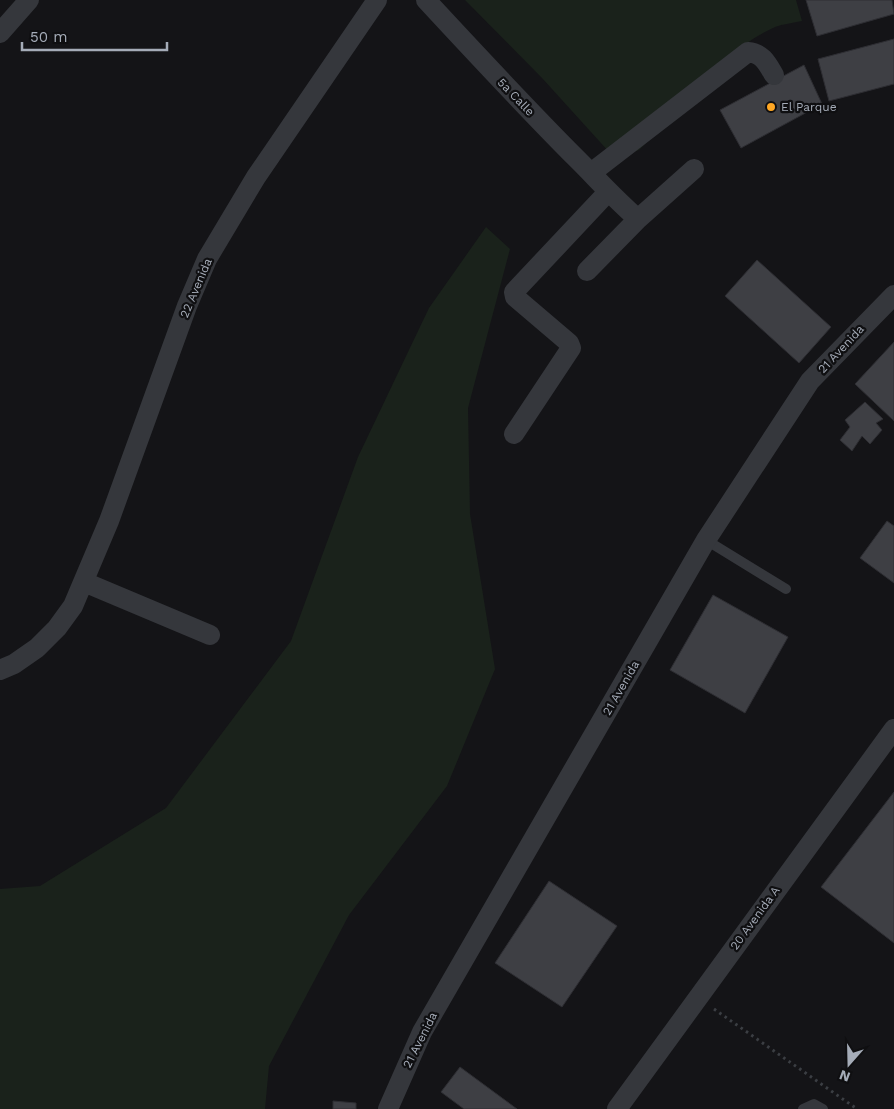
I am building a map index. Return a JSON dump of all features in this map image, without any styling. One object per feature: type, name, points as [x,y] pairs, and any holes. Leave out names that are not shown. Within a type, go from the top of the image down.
[{"type":"street","points":[[0,33],[29,0]]},
{"type":"street","name":"22 Avenida","points":[[0,670],[37,648],[57,628],[73,606],[135,452],[187,306],[207,259],[256,177],[377,0]]},
{"type":"street","name":"5a Calle","points":[[426,0],[608,193],[638,219]]},
{"type":"street","points":[[591,173],[748,52],[756,53],[763,58],[774,75]]},
{"type":"street","points":[[587,271],[638,219],[694,169]]},
{"type":"street","points":[[514,434],[571,348],[569,343],[515,297],[514,292],[608,193]]},
{"type":"street","name":"21 Avenida","points":[[388,1109],[422,1032],[706,540],[810,381],[894,295]]},
{"type":"street","points":[[84,582],[210,635]]},
{"type":"street","name":"20 Avenida A","points":[[617,1109],[894,728]]},
{"type":"lane","points":[[706,540],[786,589]]},
{"type":"lane","points":[[803,1109],[814,1104],[823,1109]]},
{"type":"path","points":[[698,997],[857,1109]]},
{"type":"shaded area","points":[[465,0],[796,0],[802,21],[775,27],[736,51],[702,82],[639,150],[625,155],[610,153],[542,78]]},
{"type":"shaded area","points":[[486,227],[510,249],[468,408],[470,514],[495,669],[447,786],[349,915],[269,1066],[265,1109],[0,1109],[0,889],[40,886],[166,808],[291,641],[358,457],[429,308]]},
{"type":"building","points":[[806,0],[892,0],[894,14],[817,36]]},
{"type":"building","points":[[894,39],[894,84],[829,101],[818,59]]},
{"type":"building","name":"El Parque","points":[[804,65],[822,104],[741,148],[720,110]]},
{"type":"building","points":[[757,260],[831,327],[799,363],[725,296]]},
{"type":"building","points":[[894,342],[894,421],[855,384]]},
{"type":"building","points":[[865,402],[883,419],[876,423],[882,430],[870,444],[862,436],[852,451],[840,440],[850,427],[845,420]]},
{"type":"building","points":[[887,521],[894,526],[894,583],[860,558]]},
{"type":"building","points":[[713,595],[788,637],[745,713],[670,670]]},
{"type":"building","points":[[894,792],[894,943],[821,887]]},
{"type":"building","points":[[549,881],[617,926],[562,1007],[495,963]]},
{"type":"building","points":[[460,1067],[517,1109],[464,1109],[441,1092]]},
{"type":"building","points":[[333,1101],[356,1103],[356,1109],[333,1109]]},
{"type":"place","name":"El Parque","points":[[771,107]]}]
